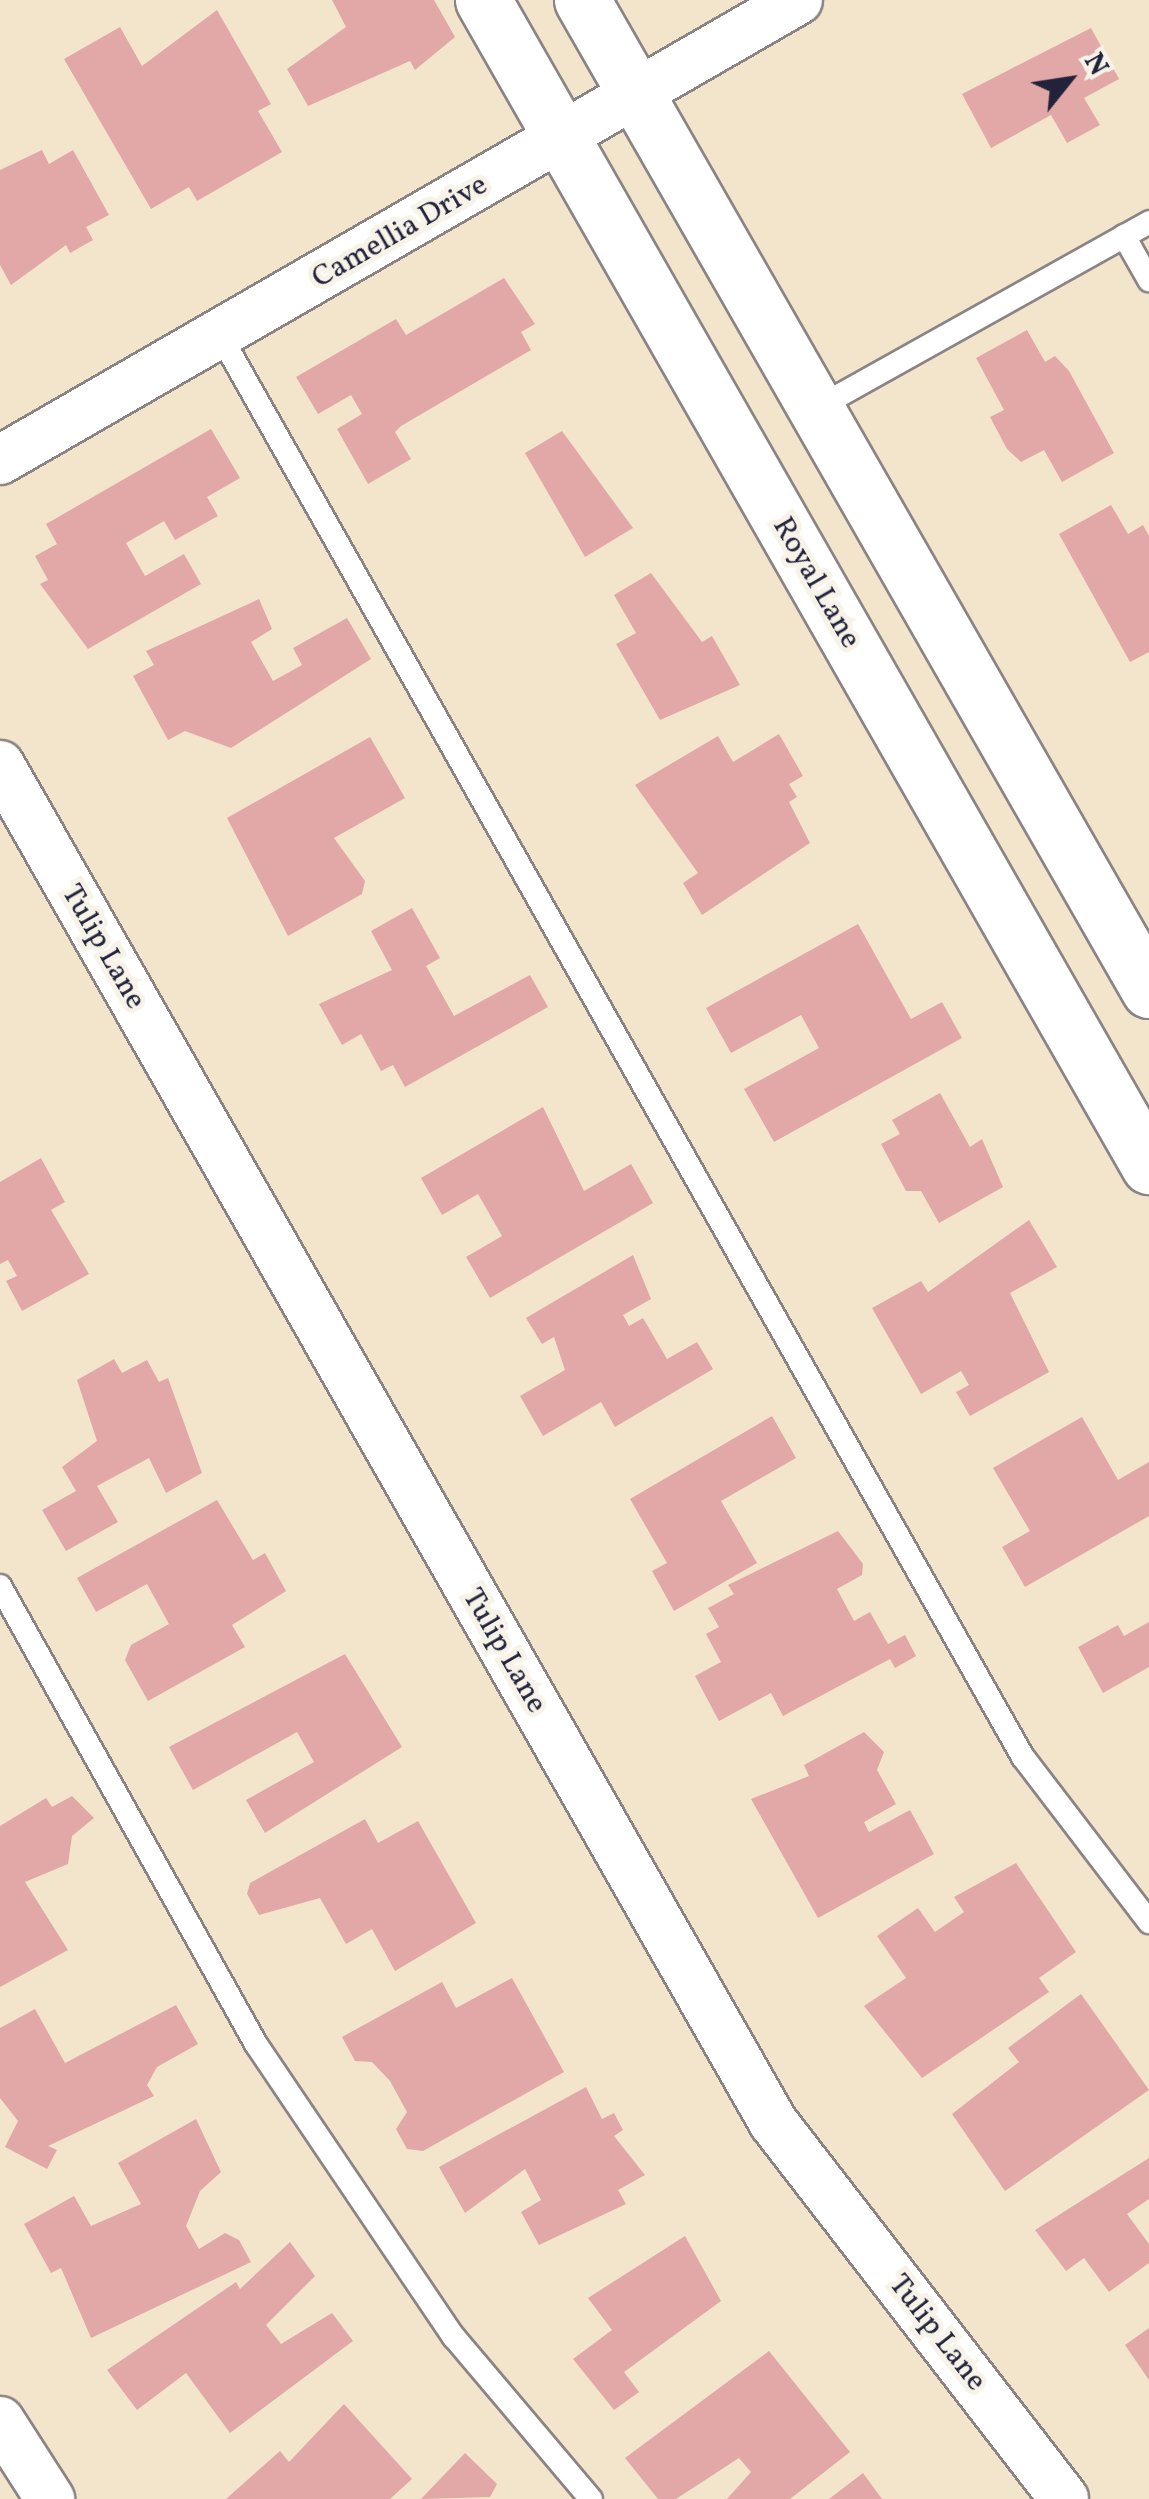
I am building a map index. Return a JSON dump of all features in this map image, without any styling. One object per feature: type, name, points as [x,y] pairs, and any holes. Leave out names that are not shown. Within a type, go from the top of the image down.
[{"type":"main road","name":"Royal Lane","points":[[484,0],[1149,1166]]},
{"type":"main road","points":[[582,0],[1149,990]]},
{"type":"street","name":"Camellia Drive","points":[[0,460],[798,0]]},
{"type":"street","name":"Tulip Lane","points":[[0,765],[764,2107],[1064,2499]]},
{"type":"street","points":[[0,2420],[50,2499]]},
{"type":"lane","points":[[815,409],[1149,222]]},
{"type":"lane","points":[[1124,236],[1149,280]]},
{"type":"lane","points":[[220,335],[1023,1757],[1149,1922]]},
{"type":"lane","points":[[0,1586],[256,2044],[454,2337],[591,2499]]},
{"type":"building","points":[[332,0],[434,0],[455,37],[415,70],[410,61],[308,106],[287,69],[346,27]]},
{"type":"building","points":[[217,10],[271,104],[258,111],[282,152],[197,201],[189,187],[151,209],[64,59],[120,27],[142,66]]},
{"type":"building","points":[[1091,28],[1119,79],[1084,98],[1100,125],[1067,143],[1051,115],[991,148],[962,94]]},
{"type":"building","points":[[42,150],[49,164],[73,150],[109,215],[86,227],[93,240],[70,253],[66,245],[11,285],[0,265],[0,170]]},
{"type":"building","points":[[504,278],[535,324],[521,332],[531,350],[401,426],[395,432],[411,459],[368,484],[337,429],[362,414],[351,395],[318,414],[296,377],[396,319],[406,335]]},
{"type":"building","points":[[1027,330],[1045,362],[1055,356],[1069,371],[1114,453],[1062,482],[1044,450],[1021,462],[1007,449],[990,417],[1004,410],[976,358]]},
{"type":"building","points":[[211,429],[240,478],[207,497],[218,516],[175,540],[164,521],[126,543],[145,576],[184,554],[201,584],[88,649],[40,584],[48,580],[35,556],[57,544],[46,524]]},
{"type":"building","points":[[562,431],[633,528],[585,557],[525,453]]},
{"type":"building","points":[[1111,505],[1128,534],[1143,525],[1149,536],[1149,652],[1130,662],[1059,534]]},
{"type":"building","points":[[651,573],[702,642],[712,636],[740,685],[660,720],[616,644],[636,633],[614,595]]},
{"type":"building","points":[[259,599],[272,629],[251,642],[273,681],[302,665],[293,648],[347,618],[371,659],[231,748],[185,731],[168,740],[133,676],[154,665],[146,651]]},
{"type":"building","points":[[779,734],[803,776],[789,784],[797,797],[789,802],[810,843],[702,915],[683,883],[698,873],[635,785],[718,736],[733,762]]},
{"type":"building","points":[[370,737],[405,798],[334,838],[365,881],[362,894],[288,936],[227,818]]},
{"type":"building","points":[[412,908],[440,958],[426,966],[454,1016],[530,975],[548,1007],[405,1087],[393,1065],[381,1071],[361,1034],[342,1045],[319,1004],[392,970],[371,931]]},
{"type":"building","points":[[858,924],[911,1019],[942,1002],[962,1038],[774,1142],[744,1089],[819,1048],[801,1015],[731,1053],[706,1008]]},
{"type":"building","points":[[940,1093],[970,1147],[982,1139],[1003,1187],[939,1223],[921,1191],[906,1191],[881,1144],[900,1134],[892,1120]]},
{"type":"building","points":[[543,1107],[584,1191],[631,1164],[653,1203],[490,1298],[466,1257],[502,1236],[478,1194],[442,1215],[421,1178]]},
{"type":"building","points":[[41,1158],[65,1202],[51,1210],[89,1274],[22,1311],[6,1281],[17,1276],[8,1260],[0,1264],[0,1182]]},
{"type":"building","points":[[1029,1220],[1057,1267],[1010,1293],[1049,1372],[970,1416],[956,1392],[969,1385],[961,1371],[921,1394],[872,1308],[921,1281],[928,1292]]},
{"type":"building","points":[[633,1255],[651,1299],[623,1315],[629,1326],[643,1318],[667,1359],[697,1342],[713,1369],[615,1427],[601,1402],[543,1436],[520,1396],[565,1370],[554,1337],[542,1344],[526,1318]]},
{"type":"building","points":[[114,1359],[122,1373],[147,1360],[159,1382],[168,1378],[202,1473],[166,1493],[149,1458],[97,1486],[118,1522],[66,1551],[42,1510],[76,1491],[62,1467],[97,1441],[77,1380]]},
{"type":"building","points":[[772,1416],[796,1458],[721,1501],[757,1563],[674,1611],[652,1571],[667,1563],[630,1499]]},
{"type":"building","points":[[1082,1417],[1118,1480],[1149,1462],[1149,1516],[1025,1587],[1002,1547],[1030,1531],[993,1468]]},
{"type":"building","points":[[217,1500],[253,1560],[265,1553],[286,1591],[232,1625],[245,1647],[148,1701],[125,1660],[131,1645],[169,1624],[147,1584],[96,1612],[77,1578]]},
{"type":"building","points":[[838,1531],[863,1564],[862,1575],[837,1589],[854,1621],[870,1612],[888,1644],[905,1635],[916,1656],[895,1668],[890,1659],[783,1716],[771,1693],[719,1721],[695,1676],[721,1662],[706,1634],[719,1627],[708,1608],[734,1594],[728,1585]]},
{"type":"building","points":[[1149,1622],[1149,1667],[1103,1693],[1078,1647],[1118,1625],[1124,1636]]},
{"type":"building","points":[[345,1654],[402,1747],[265,1833],[246,1800],[314,1762],[297,1732],[193,1790],[169,1747]]},
{"type":"building","points":[[864,1732],[884,1752],[877,1770],[896,1804],[864,1822],[869,1832],[910,1810],[934,1854],[818,1918],[751,1799],[809,1776],[804,1765]]},
{"type":"building","points":[[72,1796],[94,1818],[72,1836],[68,1864],[25,1882],[68,1950],[0,1987],[0,1826],[46,1798],[52,1807]]},
{"type":"building","points":[[365,1819],[378,1843],[418,1821],[476,1923],[395,1971],[372,1929],[346,1944],[320,1898],[259,1915],[247,1894],[250,1883]]},
{"type":"building","points":[[1016,1863],[1076,1952],[1039,1978],[1049,1992],[922,2078],[864,2006],[906,1978],[877,1936],[918,1908],[935,1932],[964,1912],[954,1897]]},
{"type":"building","points":[[512,1978],[564,2072],[423,2151],[407,2149],[396,2129],[407,2112],[390,2081],[372,2062],[355,2061],[342,2037],[442,1982],[456,2008]]},
{"type":"building","points":[[1081,1994],[1149,2090],[1005,2191],[952,2114],[1019,2062],[1008,2048]]},
{"type":"building","points":[[176,2005],[198,2044],[157,2067],[147,2085],[154,2096],[48,2146],[57,2150],[47,2169],[5,2147],[18,2121],[0,2098],[0,2028],[35,2009],[65,2063]]},
{"type":"building","points":[[586,2087],[602,2119],[614,2113],[623,2130],[614,2136],[645,2175],[618,2190],[626,2204],[539,2245],[521,2212],[541,2200],[525,2169],[465,2213],[439,2167]]},
{"type":"building","points":[[196,2119],[221,2172],[200,2191],[186,2226],[199,2249],[225,2233],[239,2240],[251,2262],[91,2338],[61,2268],[51,2273],[24,2224],[74,2196],[91,2226],[141,2204],[118,2163]]},
{"type":"building","points":[[1149,2158],[1149,2199],[1127,2214],[1149,2244],[1149,2263],[1109,2292],[1084,2258],[1066,2271],[1035,2230]]},
{"type":"building","points":[[685,2236],[721,2301],[624,2372],[639,2392],[614,2410],[573,2359],[612,2330],[588,2298]]},
{"type":"building","points":[[290,2242],[315,2276],[266,2325],[281,2344],[332,2313],[353,2341],[230,2433],[186,2373],[137,2410],[107,2370],[236,2282],[240,2289]]},
{"type":"building","points":[[1149,2328],[1149,2380],[1125,2345]]},
{"type":"building","points":[[769,2351],[850,2452],[790,2499],[727,2499],[751,2472],[739,2458],[676,2499],[658,2499],[625,2458]]},
{"type":"building","points":[[344,2404],[412,2479],[390,2499],[226,2499],[280,2451],[289,2462]]},
{"type":"building","points":[[465,2453],[497,2484],[490,2497],[421,2499]]},
{"type":"building","points":[[863,2473],[882,2499],[829,2499]]}]
